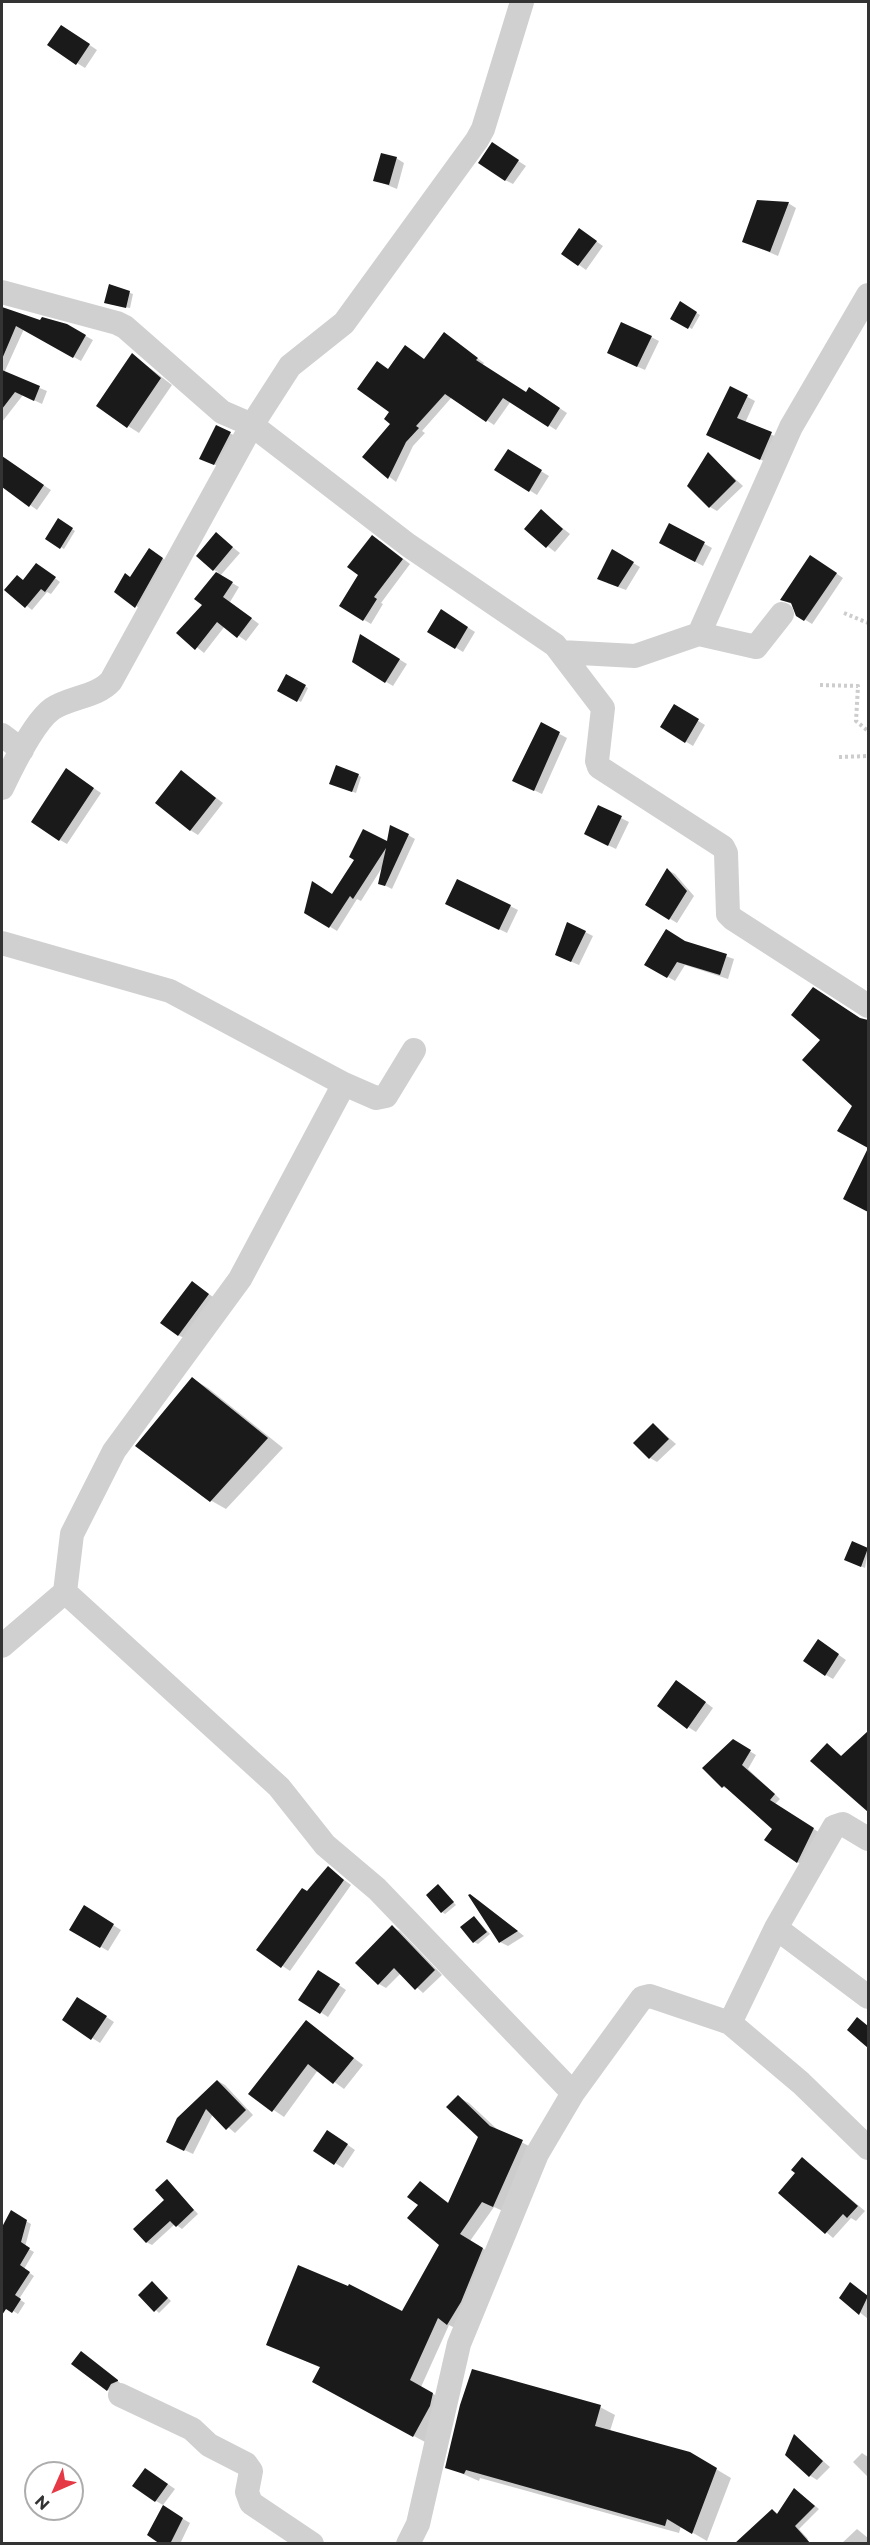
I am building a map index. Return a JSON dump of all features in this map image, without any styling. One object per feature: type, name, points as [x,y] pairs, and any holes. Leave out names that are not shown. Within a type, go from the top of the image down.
[{"type":"street","points":[[2,788],[22,750],[54,708],[102,688],[111,681],[252,424],[290,366],[344,323],[477,140],[483,129],[522,2]]},
{"type":"street","points":[[2,292],[117,323],[222,412],[252,424],[408,545],[561,652],[603,708],[597,761],[599,766],[723,846],[726,853],[728,914],[733,919],[868,1006]]},
{"type":"street","points":[[699,634],[791,427],[868,295]]},
{"type":"street","points":[[561,652],[635,656],[699,634],[756,647],[782,614]]},
{"type":"street","points":[[2,735],[22,750]]},
{"type":"street","points":[[2,943],[170,991],[344,1084],[376,1098],[386,1096],[414,1050]]},
{"type":"street","points":[[2,1646],[65,1592],[72,1534],[114,1452],[240,1279],[344,1084]]},
{"type":"street","points":[[65,1592],[279,1787],[325,1845],[377,1889],[573,2093]]},
{"type":"street","points":[[730,2023],[776,1928],[834,1827],[843,1824],[868,1839]]},
{"type":"street","points":[[776,1928],[868,1997]]},
{"type":"street","points":[[408,2544],[418,2524],[459,2344],[537,2154],[573,2093],[642,1998],[650,1996],[730,2023],[801,2083],[868,2148]]},
{"type":"street","points":[[120,2395],[192,2429],[209,2445],[246,2464],[251,2471],[247,2492],[251,2503],[312,2544]]},
{"type":"path","points":[[844,612],[868,623]]},
{"type":"path","points":[[820,685],[858,686],[856,721],[868,731]]},
{"type":"path","points":[[839,757],[868,756]]},
{"type":"building","points":[[61,25],[90,44],[76,65],[47,45]]},
{"type":"building","points":[[492,142],[519,160],[505,181],[478,163]]},
{"type":"building","points":[[381,153],[397,157],[389,185],[373,181]]},
{"type":"building","points":[[757,200],[789,202],[770,252],[742,242]]},
{"type":"building","points":[[579,228],[597,241],[578,266],[561,254]]},
{"type":"building","points":[[109,284],[130,291],[126,308],[104,303]]},
{"type":"building","points":[[680,301],[697,312],[688,329],[670,319]]},
{"type":"building","points":[[2,307],[40,320],[42,317],[67,324],[86,335],[73,358],[16,326],[2,359]]},
{"type":"building","points":[[621,322],[652,336],[637,367],[607,353]]},
{"type":"building","points":[[444,332],[478,358],[476,360],[526,392],[529,387],[560,408],[548,427],[503,398],[486,422],[445,394],[416,426],[419,428],[406,442],[388,479],[362,457],[390,424],[384,419],[389,412],[357,389],[377,361],[388,369],[405,345],[424,359]]},
{"type":"building","points":[[132,353],[161,378],[127,428],[96,406]]},
{"type":"building","points":[[2,370],[40,386],[34,401],[15,392],[2,409]]},
{"type":"building","points":[[730,386],[748,395],[737,418],[772,432],[760,460],[706,435]]},
{"type":"building","points":[[216,425],[231,432],[214,465],[199,459]]},
{"type":"building","points":[[508,449],[542,470],[529,492],[494,470]]},
{"type":"building","points":[[708,452],[736,481],[709,508],[687,486]]},
{"type":"building","points":[[2,456],[44,485],[29,507],[2,487]]},
{"type":"building","points":[[541,509],[563,529],[546,548],[524,529]]},
{"type":"building","points":[[58,518],[73,528],[60,549],[45,539]]},
{"type":"building","points":[[669,523],[705,542],[695,562],[659,543]]},
{"type":"building","points":[[216,532],[233,547],[213,571],[196,556]]},
{"type":"building","points":[[372,535],[403,559],[374,597],[377,599],[363,621],[339,606],[358,575],[347,567]]},
{"type":"building","points":[[149,548],[163,558],[135,608],[114,592],[125,573],[130,577]]},
{"type":"building","points":[[612,549],[634,562],[618,587],[597,579]]},
{"type":"building","points":[[810,555],[837,573],[804,621],[796,616],[791,603],[780,600]]},
{"type":"building","points":[[36,563],[56,577],[45,592],[41,589],[25,608],[4,590],[17,575],[23,580]]},
{"type":"building","points":[[216,572],[233,582],[223,597],[252,618],[237,638],[217,622],[195,650],[176,633],[202,605],[194,599]]},
{"type":"building","points":[[441,609],[468,627],[455,649],[427,632]]},
{"type":"building","points":[[360,634],[400,659],[385,683],[352,662]]},
{"type":"building","points":[[286,674],[306,685],[297,702],[277,691]]},
{"type":"building","points":[[674,704],[699,719],[685,743],[660,727]]},
{"type":"building","points":[[541,722],[560,732],[534,791],[512,781]]},
{"type":"building","points":[[336,765],[359,774],[352,792],[329,784]]},
{"type":"building","points":[[66,768],[94,788],[59,841],[31,822]]},
{"type":"building","points":[[181,770],[216,798],[190,831],[155,803]]},
{"type":"building","points":[[598,805],[622,816],[608,846],[584,834]]},
{"type":"building","points":[[390,825],[409,834],[385,886],[378,884],[386,848],[353,899],[350,896],[329,928],[304,913],[312,881],[332,894],[354,860],[349,857],[363,829],[387,841]]},
{"type":"building","points":[[667,868],[687,891],[669,920],[645,905]]},
{"type":"building","points":[[457,879],[511,905],[499,930],[445,904]]},
{"type":"building","points":[[567,922],[586,931],[571,962],[555,955]]},
{"type":"building","points":[[666,929],[685,941],[727,954],[720,975],[677,962],[667,978],[644,965]]},
{"type":"building","points":[[813,987],[860,1018],[868,1020],[868,1148],[837,1131],[852,1106],[802,1060],[820,1040],[791,1015]]},
{"type":"building","points":[[868,1148],[868,1212],[843,1199]]},
{"type":"building","points":[[192,1281],[209,1294],[178,1336],[160,1323]]},
{"type":"building","points":[[192,1377],[268,1438],[210,1502],[135,1446]]},
{"type":"building","points":[[653,1423],[669,1439],[649,1459],[633,1443]]},
{"type":"building","points":[[852,1541],[868,1548],[861,1567],[844,1560]]},
{"type":"building","points":[[818,1639],[839,1654],[825,1676],[803,1661]]},
{"type":"building","points":[[676,1680],[706,1702],[687,1729],[657,1706]]},
{"type":"building","points":[[868,1731],[868,1812],[810,1761],[827,1743],[841,1756]]},
{"type":"building","points":[[733,1739],[751,1750],[742,1765],[775,1794],[770,1800],[814,1828],[797,1863],[764,1840],[772,1829],[724,1786],[722,1788],[702,1768]]},
{"type":"building","points":[[328,1866],[344,1880],[281,1968],[256,1950],[302,1888],[307,1891]]},
{"type":"building","points":[[438,1884],[454,1902],[441,1913],[426,1895]]},
{"type":"building","points":[[470,1894],[518,1931],[499,1943],[468,1895]]},
{"type":"building","points":[[84,1905],[114,1924],[100,1948],[69,1930]]},
{"type":"building","points":[[474,1916],[487,1932],[473,1943],[460,1927]]},
{"type":"building","points":[[392,1925],[435,1970],[415,1990],[394,1968],[378,1985],[355,1963]]},
{"type":"building","points":[[318,1970],[340,1984],[320,2014],[298,2000]]},
{"type":"building","points":[[77,1997],[107,2016],[91,2040],[62,2020]]},
{"type":"building","points":[[857,2017],[868,2026],[868,2048],[847,2030]]},
{"type":"building","points":[[306,2020],[354,2058],[333,2084],[308,2064],[272,2112],[248,2094]]},
{"type":"building","points":[[217,2080],[246,2110],[226,2130],[206,2109],[184,2151],[166,2142],[177,2118]]},
{"type":"building","points":[[458,2095],[490,2126],[523,2140],[493,2207],[482,2202],[460,2234],[483,2248],[461,2302],[447,2325],[438,2318],[410,2380],[433,2393],[430,2406],[413,2437],[312,2382],[320,2367],[266,2345],[298,2265],[348,2286],[349,2284],[402,2311],[439,2245],[407,2218],[418,2205],[407,2197],[420,2181],[448,2203],[478,2137],[446,2107]]},
{"type":"building","points":[[327,2130],[348,2144],[334,2165],[313,2151]]},
{"type":"building","points":[[802,2157],[858,2206],[847,2218],[843,2214],[825,2234],[778,2193],[795,2173],[791,2170]]},
{"type":"building","points":[[167,2179],[194,2210],[176,2227],[170,2221],[146,2243],[133,2229],[164,2200],[155,2190]]},
{"type":"building","points":[[11,2210],[27,2220],[21,2242],[30,2248],[20,2265],[30,2272],[15,2295],[21,2299],[12,2313],[6,2309],[2,2315],[2,2227]]},
{"type":"building","points":[[152,2281],[168,2298],[154,2312],[138,2295]]},
{"type":"building","points":[[850,2282],[868,2296],[859,2315],[839,2298]]},
{"type":"building","points":[[81,2351],[118,2380],[111,2384],[107,2391],[71,2364]]},
{"type":"building","points":[[472,2369],[601,2405],[595,2426],[690,2452],[717,2468],[692,2534],[667,2519],[665,2526],[466,2470],[464,2474],[445,2468],[460,2405]]},
{"type":"building","points":[[794,2434],[823,2461],[809,2477],[785,2455]]},
{"type":"building","points":[[145,2468],[168,2484],[155,2502],[132,2486]]},
{"type":"building","points":[[794,2488],[815,2506],[795,2526],[811,2544],[734,2544],[772,2509],[777,2514]]},
{"type":"building","points":[[163,2505],[183,2518],[170,2544],[160,2544],[147,2535]]}]
